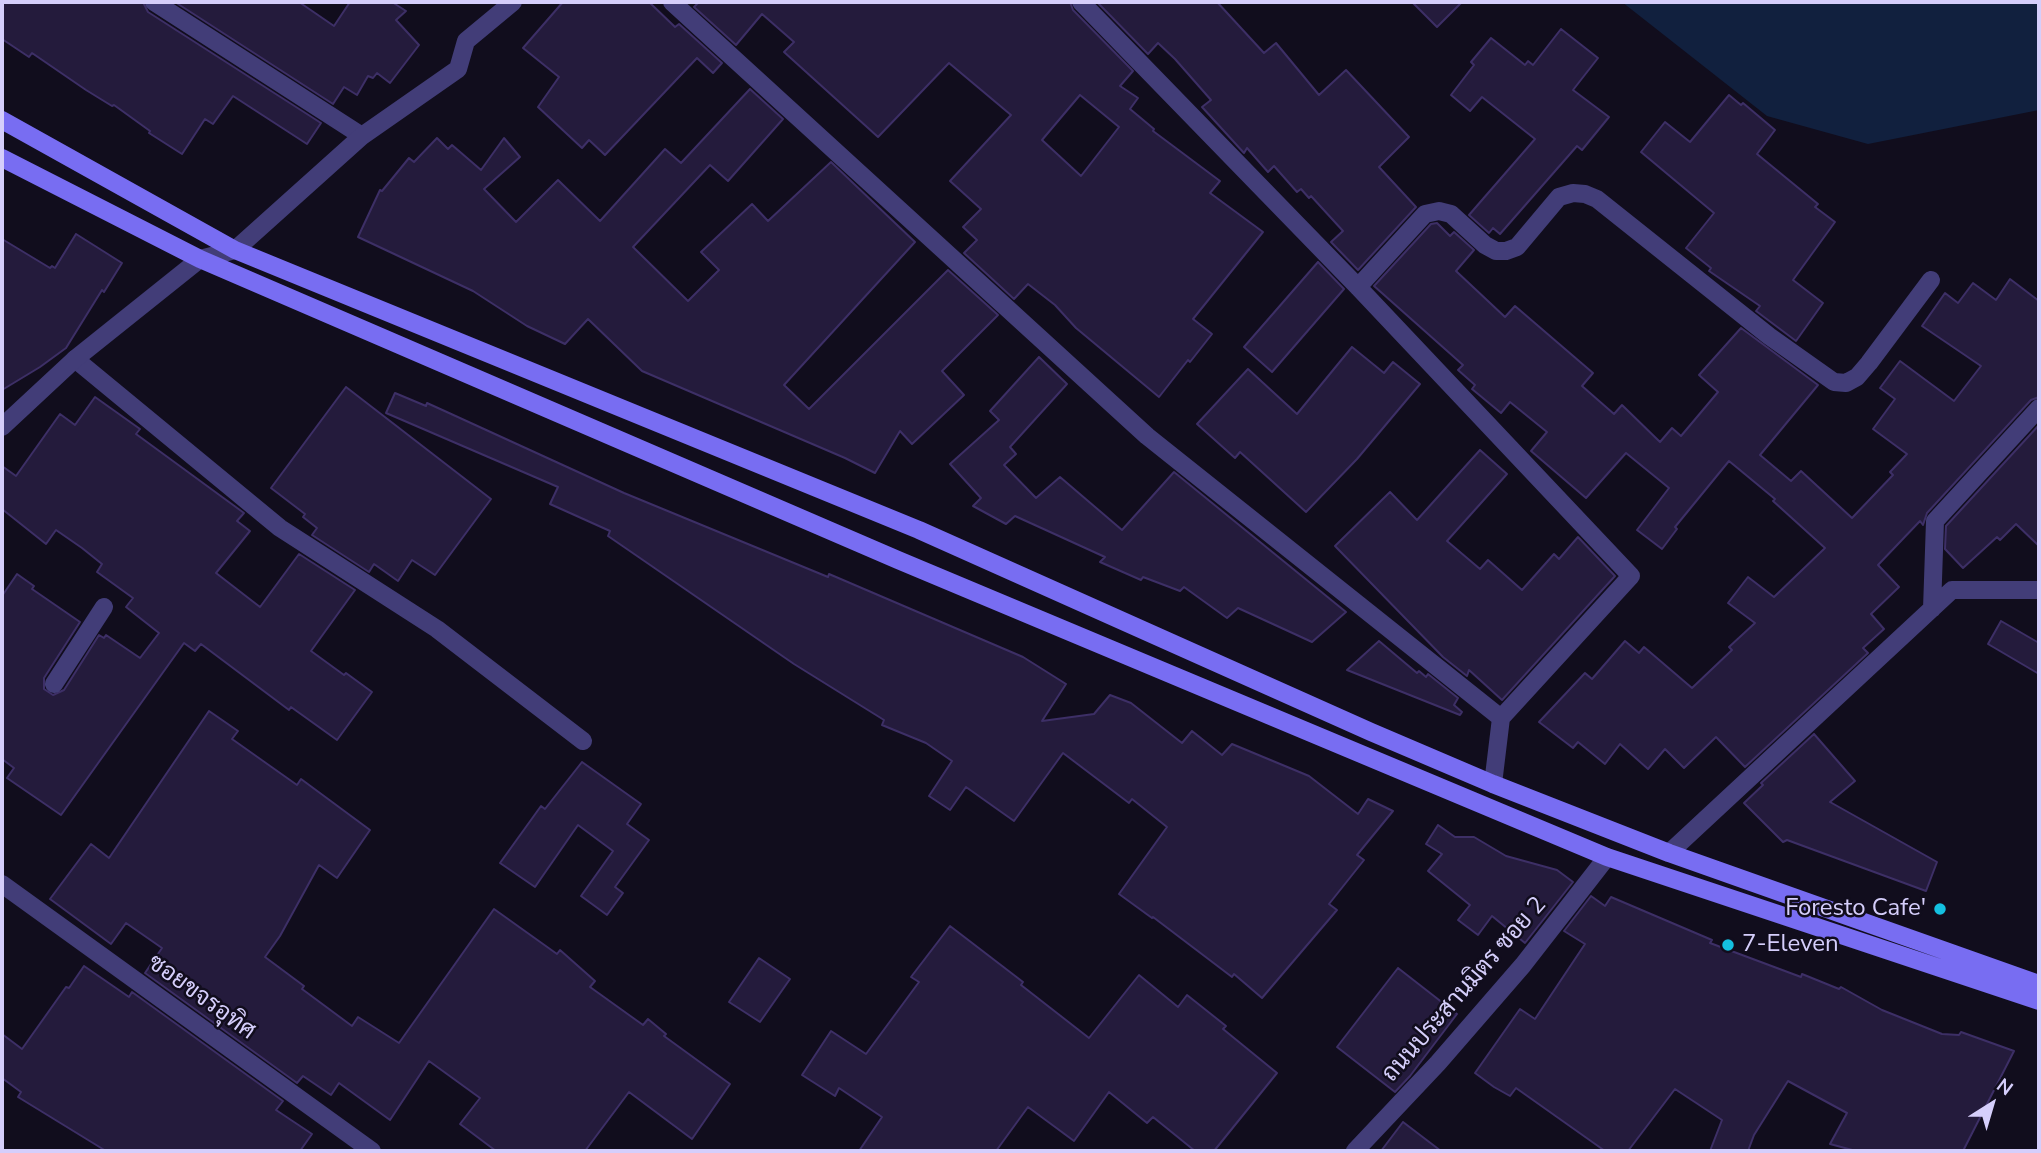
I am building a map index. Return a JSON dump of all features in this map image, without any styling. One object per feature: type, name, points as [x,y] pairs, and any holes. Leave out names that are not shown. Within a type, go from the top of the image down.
[{"type":"main road","points":[[2,120],[235,250],[919,530],[1371,732],[1669,853],[2039,984]]},
{"type":"main road","points":[[2,158],[200,260],[898,560],[1607,857],[2039,1001]]},
{"type":"main road","points":[[1366,756],[1371,732]]},
{"type":"street","points":[[154,2],[362,136]]},
{"type":"street","points":[[2,427],[75,359],[200,260],[235,250],[362,136],[458,69],[466,41],[513,2]]},
{"type":"street","points":[[672,2],[1147,436],[1500,718]]},
{"type":"street","points":[[1081,2],[1358,287],[1631,576],[1500,718],[1493,783]]},
{"type":"street","points":[[1358,287],[1425,214],[1439,211],[1451,214],[1485,245],[1496,251],[1506,251],[1517,247],[1559,197],[1573,193],[1586,194],[1597,199],[1769,336],[1834,382],[1846,383],[1857,377],[1870,363],[1931,280]]},
{"type":"street","points":[[75,359],[280,528],[437,629],[583,741]]},
{"type":"street","points":[[1932,609],[1935,521],[2039,408]]},
{"type":"street","points":[[1669,853],[1952,590],[2039,590]]},
{"type":"street","points":[[54,684],[104,607]]},
{"type":"street","name":"ถนนประสานมิตร ซอย 2","points":[[1355,1151],[1438,1063],[1523,965],[1607,857]]},
{"type":"street","name":"ซอยขจรอุทิศ","points":[[2,884],[372,1151]]},
{"type":"water","points":[[1622,2],[2039,2],[2039,110],[1868,144],[1767,116]]},
{"type":"building","points":[[2,2],[143,2],[148,12],[321,123],[307,144],[233,96],[213,124],[205,119],[182,154],[149,133],[150,131],[114,105],[86,90],[32,53],[29,57],[2,39]]},
{"type":"building","points":[[175,2],[299,2],[334,26],[350,2],[392,2],[406,11],[396,20],[419,45],[390,83],[377,73],[373,78],[368,76],[357,95],[344,87],[333,104]]},
{"type":"building","points":[[563,2],[649,2],[675,27],[679,24],[722,63],[713,73],[697,58],[605,155],[589,140],[582,148],[538,107],[559,77],[523,48]]},
{"type":"building","points":[[699,2],[1070,2],[1073,10],[1133,71],[1120,86],[1138,98],[1130,109],[1154,129],[1153,131],[1220,181],[1210,193],[1263,232],[1193,319],[1212,334],[1159,397],[1028,284],[1014,299],[964,253],[977,240],[963,227],[981,209],[950,181],[1011,115],[949,63],[878,137],[784,52],[794,42],[762,14],[736,45],[694,7]],"holes":[[[1080,95],[1119,127],[1081,176],[1042,140]]]},
{"type":"building","points":[[1097,2],[1217,2],[1264,53],[1276,43],[1319,95],[1346,70],[1409,137],[1379,167],[1416,207],[1358,270],[1331,242],[1343,231],[1311,196],[1309,198],[1301,189],[1297,192],[1274,166],[1268,172],[1247,148],[1244,153],[1202,107],[1211,100],[1175,59],[1158,43],[1148,54]]},
{"type":"building","points":[[1412,2],[1462,2],[1437,27]]},
{"type":"building","points":[[1561,29],[1598,58],[1573,90],[1609,117],[1582,150],[1577,146],[1500,234],[1493,228],[1489,233],[1469,215],[1535,139],[1482,97],[1470,111],[1451,95],[1474,65],[1471,62],[1491,38],[1525,65],[1528,61],[1533,65]]},
{"type":"building","points":[[750,89],[783,119],[728,181],[710,165],[633,247],[688,301],[719,270],[701,252],[752,204],[768,221],[831,162],[915,242],[784,385],[809,409],[948,270],[998,315],[942,371],[964,395],[912,444],[900,431],[875,473],[642,371],[588,319],[565,344],[527,326],[473,291],[358,237],[380,190],[382,191],[409,158],[414,162],[437,138],[448,149],[452,145],[481,170],[504,138],[520,157],[484,189],[516,222],[558,180],[600,221],[665,149],[681,163]]},
{"type":"building","points":[[1729,95],[1741,105],[1743,103],[1775,130],[1757,154],[1818,204],[1815,207],[1835,222],[1793,280],[1823,303],[1796,341],[1756,311],[1760,306],[1709,271],[1711,268],[1686,248],[1714,213],[1641,152],[1665,122],[1690,142]]},
{"type":"building","points":[[1437,223],[1450,236],[1454,232],[1474,250],[1456,271],[1505,317],[1515,306],[1593,373],[1582,386],[1614,414],[1622,405],[1660,442],[1672,428],[1681,436],[1718,392],[1699,375],[1741,328],[1818,385],[1760,455],[1791,481],[1801,471],[1852,518],[1893,475],[1890,472],[1907,454],[1873,429],[1895,399],[1880,388],[1900,361],[1954,401],[1981,366],[1922,326],[1945,293],[1958,303],[1973,283],[1996,300],[2010,279],[2039,301],[2039,397],[2031,400],[1927,513],[1923,525],[1920,521],[1878,565],[1899,587],[1871,614],[1884,629],[1863,648],[1868,653],[1745,767],[1716,737],[1684,768],[1665,749],[1648,769],[1620,744],[1605,764],[1578,742],[1573,748],[1539,722],[1585,673],[1592,679],[1625,641],[1639,653],[1644,647],[1692,688],[1732,650],[1729,647],[1755,623],[1728,603],[1748,577],[1774,597],[1825,548],[1773,501],[1775,499],[1729,461],[1675,527],[1677,529],[1662,549],[1637,530],[1669,488],[1626,453],[1586,498],[1531,451],[1547,432],[1510,402],[1501,413],[1472,389],[1475,385],[1458,370],[1463,365],[1374,286],[1431,224]]},
{"type":"building","points":[[76,234],[122,263],[66,348],[2,390],[2,239],[50,268],[55,268]]},
{"type":"building","points":[[1318,262],[1344,289],[1272,372],[1244,347]]},
{"type":"building","points":[[1352,347],[1384,373],[1393,362],[1420,384],[1357,459],[1306,512],[1240,452],[1235,458],[1197,424],[1248,369],[1297,414]]},
{"type":"building","points":[[1039,357],[1067,384],[1010,447],[1016,454],[1004,465],[1036,498],[1060,477],[1122,530],[1174,472],[1346,612],[1312,642],[1238,608],[1227,618],[1184,587],[1180,591],[1143,577],[1141,580],[1100,562],[1105,557],[1015,516],[1006,524],[973,506],[981,498],[950,464],[999,420],[990,411]]},
{"type":"building","points":[[346,387],[491,499],[435,575],[412,560],[398,581],[374,564],[369,572],[312,535],[317,528],[303,517],[305,514],[271,488]]},
{"type":"building","points":[[395,393],[426,406],[427,403],[624,493],[828,577],[829,574],[1023,657],[1066,684],[1042,721],[1094,714],[1110,695],[1131,703],[1182,743],[1192,731],[1222,755],[1232,744],[1309,776],[1358,814],[1368,799],[1393,811],[1357,855],[1364,860],[1329,904],[1337,910],[1262,998],[1234,974],[1232,977],[1119,894],[1167,827],[1132,799],[1129,803],[1063,753],[1014,821],[966,787],[950,810],[929,796],[952,761],[926,743],[882,725],[884,720],[794,664],[608,536],[610,531],[550,504],[558,487],[386,413]]},
{"type":"building","points":[[95,397],[140,429],[136,434],[244,513],[237,521],[250,531],[216,573],[260,607],[299,554],[355,590],[311,651],[372,692],[337,740],[291,707],[289,710],[201,644],[195,651],[184,643],[61,815],[7,778],[14,768],[2,759],[2,596],[17,574],[34,586],[32,589],[80,622],[44,678],[44,689],[53,695],[64,690],[99,635],[104,638],[106,635],[140,658],[159,633],[126,607],[133,598],[97,572],[102,564],[82,548],[56,530],[46,544],[2,509],[2,466],[16,476],[60,414],[75,425]]},
{"type":"building","points":[[2039,425],[2039,546],[2016,524],[2000,540],[1997,537],[1963,568],[1945,549],[1946,526]]},
{"type":"building","points":[[1480,450],[1507,474],[1447,541],[1480,569],[1488,560],[1522,590],[1554,554],[1559,559],[1578,537],[1615,576],[1502,700],[1469,670],[1467,676],[1443,657],[1335,546],[1390,492],[1417,520]]},
{"type":"building","points":[[2001,621],[2039,643],[2039,674],[1988,644]]},
{"type":"building","points":[[1379,641],[1417,673],[1419,671],[1426,677],[1428,674],[1458,698],[1454,705],[1462,712],[1460,715],[1347,670]]},
{"type":"building","points":[[209,711],[238,731],[232,739],[297,785],[301,779],[370,830],[337,878],[319,865],[280,936],[265,957],[352,1026],[358,1017],[399,1043],[494,909],[557,954],[560,950],[595,981],[590,987],[643,1025],[648,1019],[666,1034],[664,1036],[730,1084],[692,1139],[629,1092],[585,1151],[496,1151],[460,1124],[480,1098],[429,1061],[390,1120],[339,1083],[331,1095],[303,1076],[297,1083],[145,973],[162,948],[126,923],[111,944],[50,899],[91,844],[109,858]]},
{"type":"building","points":[[1814,734],[1855,781],[1830,802],[1937,862],[1926,891],[1787,840],[1783,842],[1744,803],[1763,785],[1761,783]]},
{"type":"building","points":[[582,762],[641,804],[627,824],[649,840],[615,887],[623,893],[607,915],[581,896],[613,851],[578,825],[535,887],[500,863],[541,806],[545,809]]},
{"type":"building","points":[[1438,825],[1455,837],[1474,837],[1506,856],[1557,870],[1573,882],[1525,943],[1492,916],[1478,935],[1458,920],[1470,905],[1428,871],[1442,854],[1426,844]]},
{"type":"building","points":[[1591,896],[1605,906],[1611,897],[1712,940],[1710,943],[1801,977],[1802,974],[1839,989],[1841,987],[1882,1010],[1942,1034],[1959,1035],[1961,1032],[2014,1051],[1963,1151],[1856,1151],[1830,1144],[1847,1113],[1788,1081],[1754,1135],[1748,1151],[1710,1151],[1722,1120],[1675,1089],[1628,1151],[1605,1151],[1516,1088],[1510,1096],[1494,1087],[1475,1073],[1520,1009],[1535,1019],[1585,944],[1564,931]]},
{"type":"building","points":[[950,926],[1023,982],[1021,985],[1089,1038],[1139,975],[1178,1007],[1187,995],[1226,1026],[1223,1029],[1277,1073],[1214,1151],[1195,1151],[1153,1117],[1147,1123],[1109,1092],[1074,1141],[1028,1107],[996,1151],[859,1151],[882,1117],[839,1088],[835,1096],[802,1075],[831,1031],[866,1054],[919,982],[911,977]]},
{"type":"building","points":[[759,958],[790,979],[760,1022],[729,1002]]},
{"type":"building","points":[[84,966],[129,997],[132,992],[283,1101],[276,1110],[312,1134],[300,1151],[106,1151],[18,1097],[21,1092],[2,1078],[2,1034],[22,1049]]},
{"type":"building","points":[[1398,968],[1457,1014],[1395,1092],[1337,1047]]},
{"type":"building","points":[[1403,1122],[1441,1151],[1381,1151]]},
{"type":"place","name":"Foresto Cafe'","points":[[1940,909]]},
{"type":"place","name":"7-Eleven","points":[[1728,945]]}]
